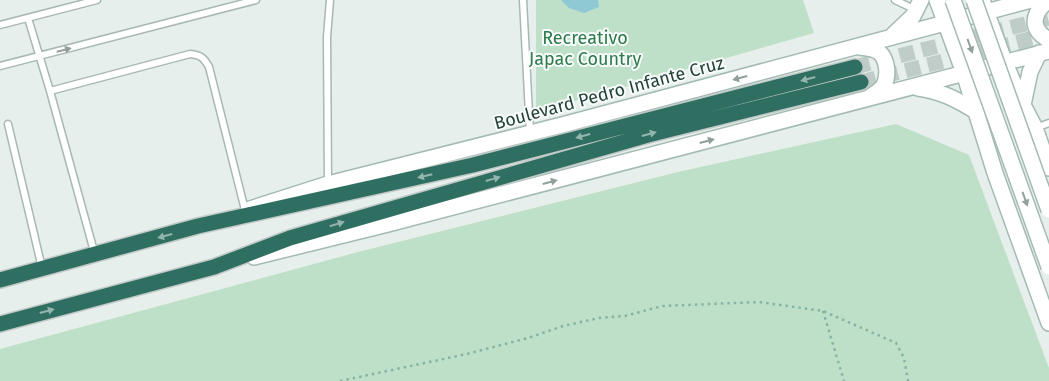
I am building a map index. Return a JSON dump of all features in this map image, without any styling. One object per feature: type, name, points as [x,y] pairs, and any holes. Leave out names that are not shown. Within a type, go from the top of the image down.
[{"type":"highway","name":"Boulevard Pedro Infante Cruz","points":[[0,280],[198,226],[473,166],[856,67]]},
{"type":"highway","points":[[0,324],[214,267],[290,238],[638,137],[861,82]]},
{"type":"street","points":[[937,0],[964,73],[995,173],[1049,323]]},
{"type":"street","points":[[953,0],[1049,267]]},
{"type":"street","points":[[974,0],[1049,210]]},
{"type":"street","name":"Boulevard Pedro Infante Cruz","points":[[198,226],[328,184],[859,47],[945,23],[985,6],[1031,0]]},
{"type":"street","points":[[1048,0],[1040,7],[1035,22],[1036,29],[1049,40]]},
{"type":"street","points":[[888,38],[907,22],[919,5]]},
{"type":"street","points":[[985,6],[1023,105],[1042,125],[1049,168]]},
{"type":"street","points":[[859,47],[873,49],[881,53],[886,63],[883,86],[877,93],[866,99]]},
{"type":"street","points":[[214,267],[388,224],[1044,52]]},
{"type":"street","points":[[1023,105],[1030,72],[1044,52]]},
{"type":"street","points":[[899,90],[918,88],[933,90],[956,99],[976,112]]},
{"type":"lane","points":[[0,24],[97,0]]},
{"type":"lane","points":[[0,66],[256,0]]},
{"type":"lane","points":[[328,184],[327,38],[330,0]]},
{"type":"lane","points":[[523,0],[530,133]]},
{"type":"lane","points":[[895,0],[919,5]]},
{"type":"lane","points":[[28,18],[95,255]]},
{"type":"lane","points":[[50,91],[190,54],[198,54],[204,58],[209,67],[245,210]]},
{"type":"lane","points":[[8,124],[42,269]]},
{"type":"path","points":[[340,381],[467,354],[528,338],[563,326],[599,318],[625,316],[662,306],[759,302],[823,310],[896,343],[904,358],[908,381]]},
{"type":"path","points":[[823,310],[844,381]]},
{"type":"green space","name":"Recreativo Japac Country","points":[[536,0],[803,0],[814,33],[536,112]]},
{"type":"green space","points":[[896,124],[969,155],[1049,368],[1049,381],[0,381],[0,349],[358,252],[678,172]]},
{"type":"water","points":[[561,0],[598,0],[599,7],[584,13],[569,8]]},
{"type":"tunnel","points":[[855,67],[1049,18]]},
{"type":"tunnel","points":[[861,82],[1049,34]]}]
